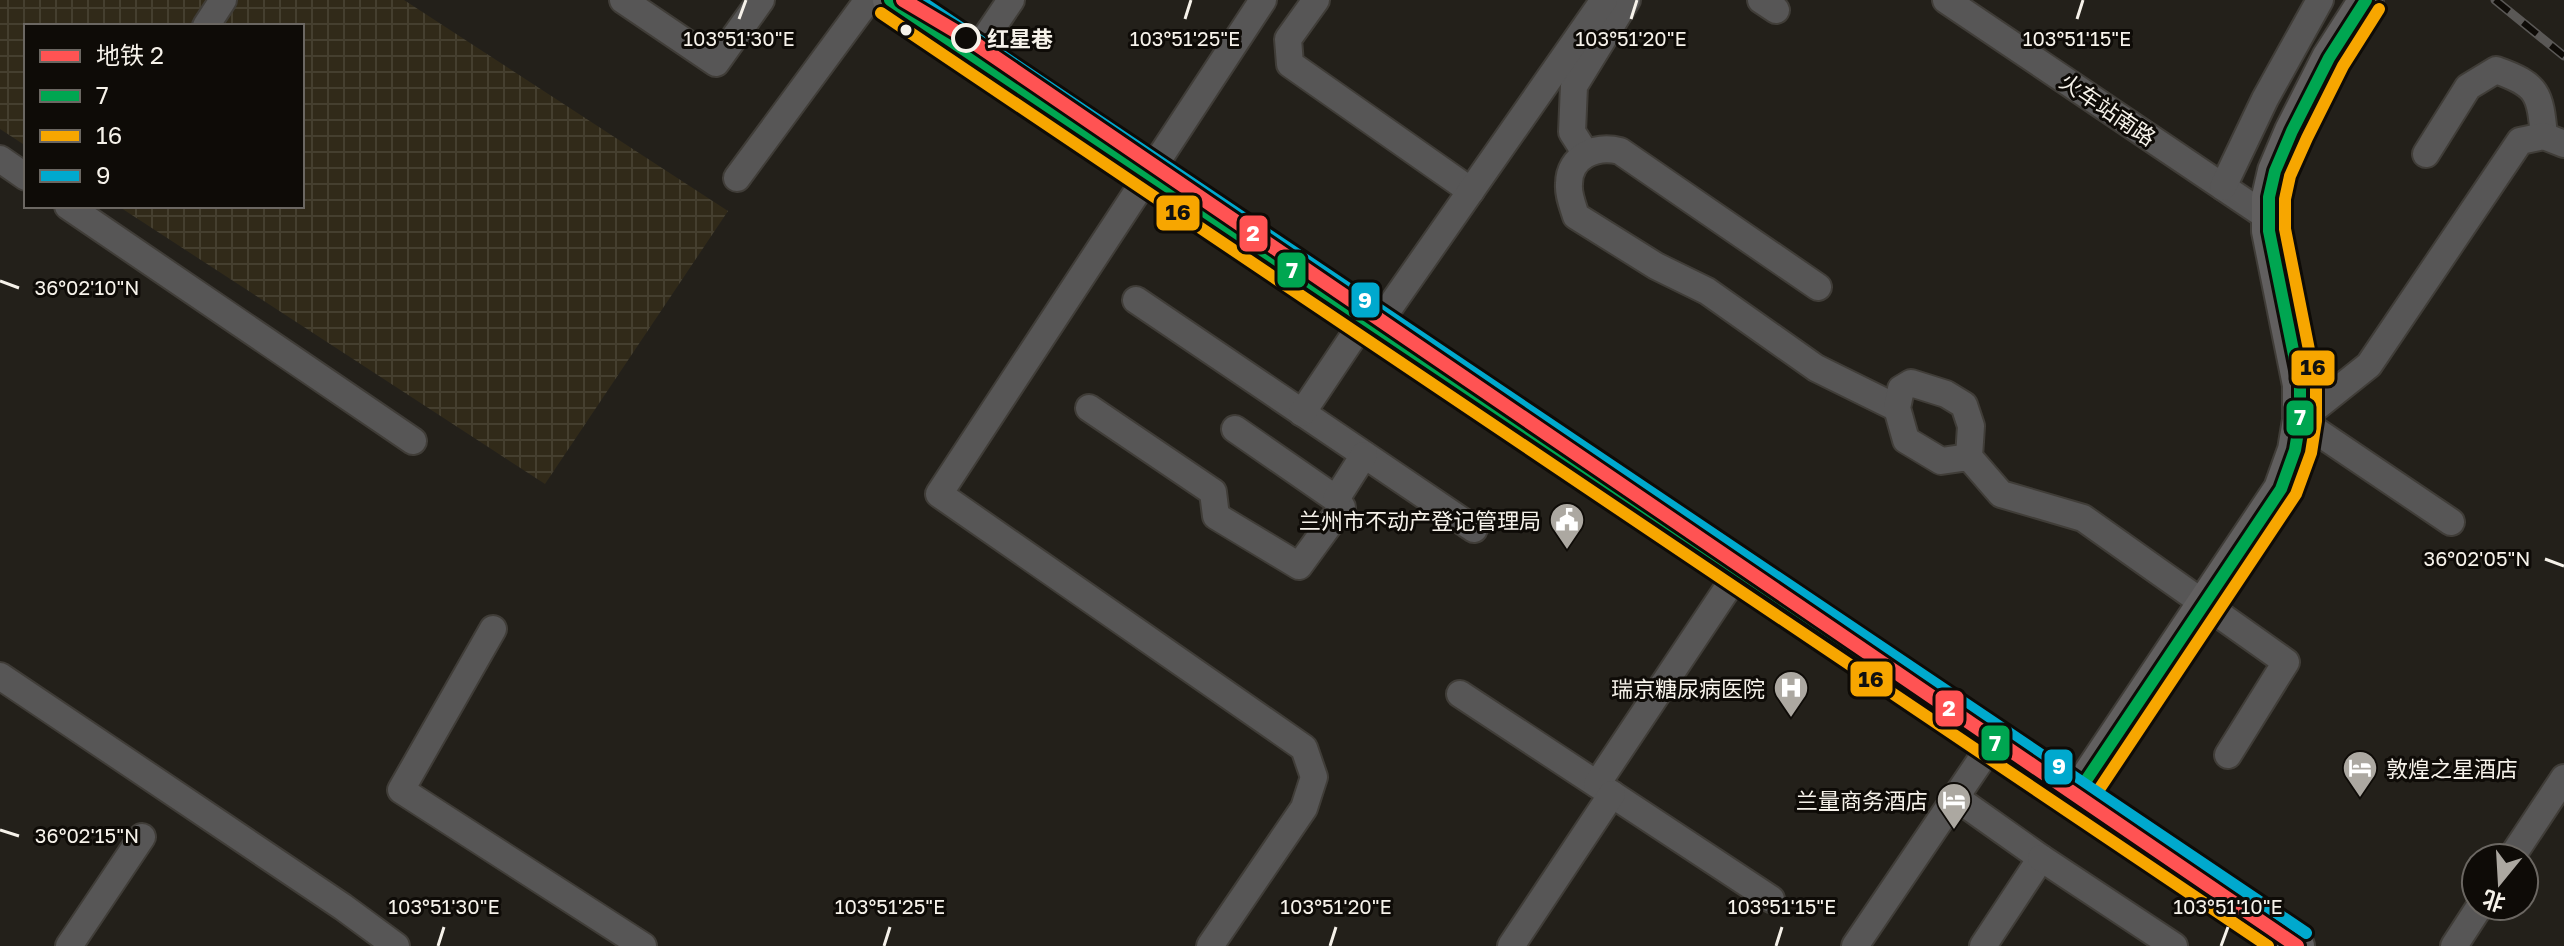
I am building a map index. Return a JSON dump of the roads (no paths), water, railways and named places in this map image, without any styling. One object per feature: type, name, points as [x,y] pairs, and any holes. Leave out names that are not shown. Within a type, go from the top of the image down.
[{"type":"main road","points":[[890,0],[2297,946]]},
{"type":"main road","points":[[2075,797],[2281,489],[2295,450],[2300,420],[2300,385],[2269,231],[2269,197],[2292,131],[2329,58],[2366,0]]},
{"type":"street","points":[[207,24],[223,0]]},
{"type":"street","points":[[623,0],[716,63],[761,0]]},
{"type":"street","points":[[737,178],[868,0]]},
{"type":"street","points":[[973,56],[1011,0]]},
{"type":"street","points":[[1210,946],[1304,808],[1314,777],[1304,748],[939,494],[1263,0]]},
{"type":"street","points":[[1316,0],[1288,39],[1290,64],[1471,191]]},
{"type":"street","points":[[1302,413],[1471,191],[1604,0]]},
{"type":"street","points":[[1586,154],[1572,132],[1574,86],[1627,0]]},
{"type":"street","name":"火车站南路","points":[[1946,0],[2269,218]]},
{"type":"street","points":[[2223,187],[2265,99],[2320,0]]},
{"type":"street","points":[[2426,154],[2468,87],[2496,70],[2515,77],[2535,92],[2554,140],[2520,141],[2369,365],[2300,420],[2451,522]]},
{"type":"street","points":[[1818,287],[1620,151],[1605,147],[1586,154],[1570,169],[1568,187],[1576,216],[1656,266],[1707,291],[1816,368],[1897,408]]},
{"type":"street","points":[[0,159],[24,176]]},
{"type":"street","points":[[81,210],[413,441]]},
{"type":"street","points":[[1136,300],[1474,529]]},
{"type":"street","points":[[1969,457],[1941,461],[1906,440],[1897,408],[1901,389],[1911,383],[1946,394],[1964,405],[1971,426],[1969,457],[2001,494],[2083,518],[2286,662],[2228,755]]},
{"type":"street","points":[[1089,408],[1213,492],[1216,516],[1299,566],[1342,507],[1336,499],[1235,429]]},
{"type":"street","points":[[1336,499],[1364,455]]},
{"type":"street","points":[[1511,946],[1739,571]]},
{"type":"street","points":[[493,629],[401,790],[643,946]]},
{"type":"street","points":[[0,676],[396,946]]},
{"type":"street","points":[[1460,694],[1771,899]]},
{"type":"street","points":[[1855,946],[1993,742]]},
{"type":"street","points":[[2522,842],[2564,778]]},
{"type":"street","points":[[1955,797],[2174,946]]},
{"type":"street","points":[[69,946],[142,837]]},
{"type":"street","points":[[1983,946],[2041,858]]},
{"type":"street","points":[[2454,946],[2470,922]]},
{"type":"railway","points":[[2495,0],[2564,56]]},
{"type":"metro line","name":"2","points":[[903,0],[967,38],[2297,946]]},
{"type":"place","name":"红星巷","points":[[966,38]]},
{"type":"place","name":"兰州市不动产登记管理局","points":[[1567,551]]},
{"type":"place","name":"瑞京糖尿病医院","points":[[1791,719]]},
{"type":"place","name":"敦煌之星酒店","points":[[2360,799]]},
{"type":"place","name":"兰量商务酒店","points":[[1954,831]]}]
